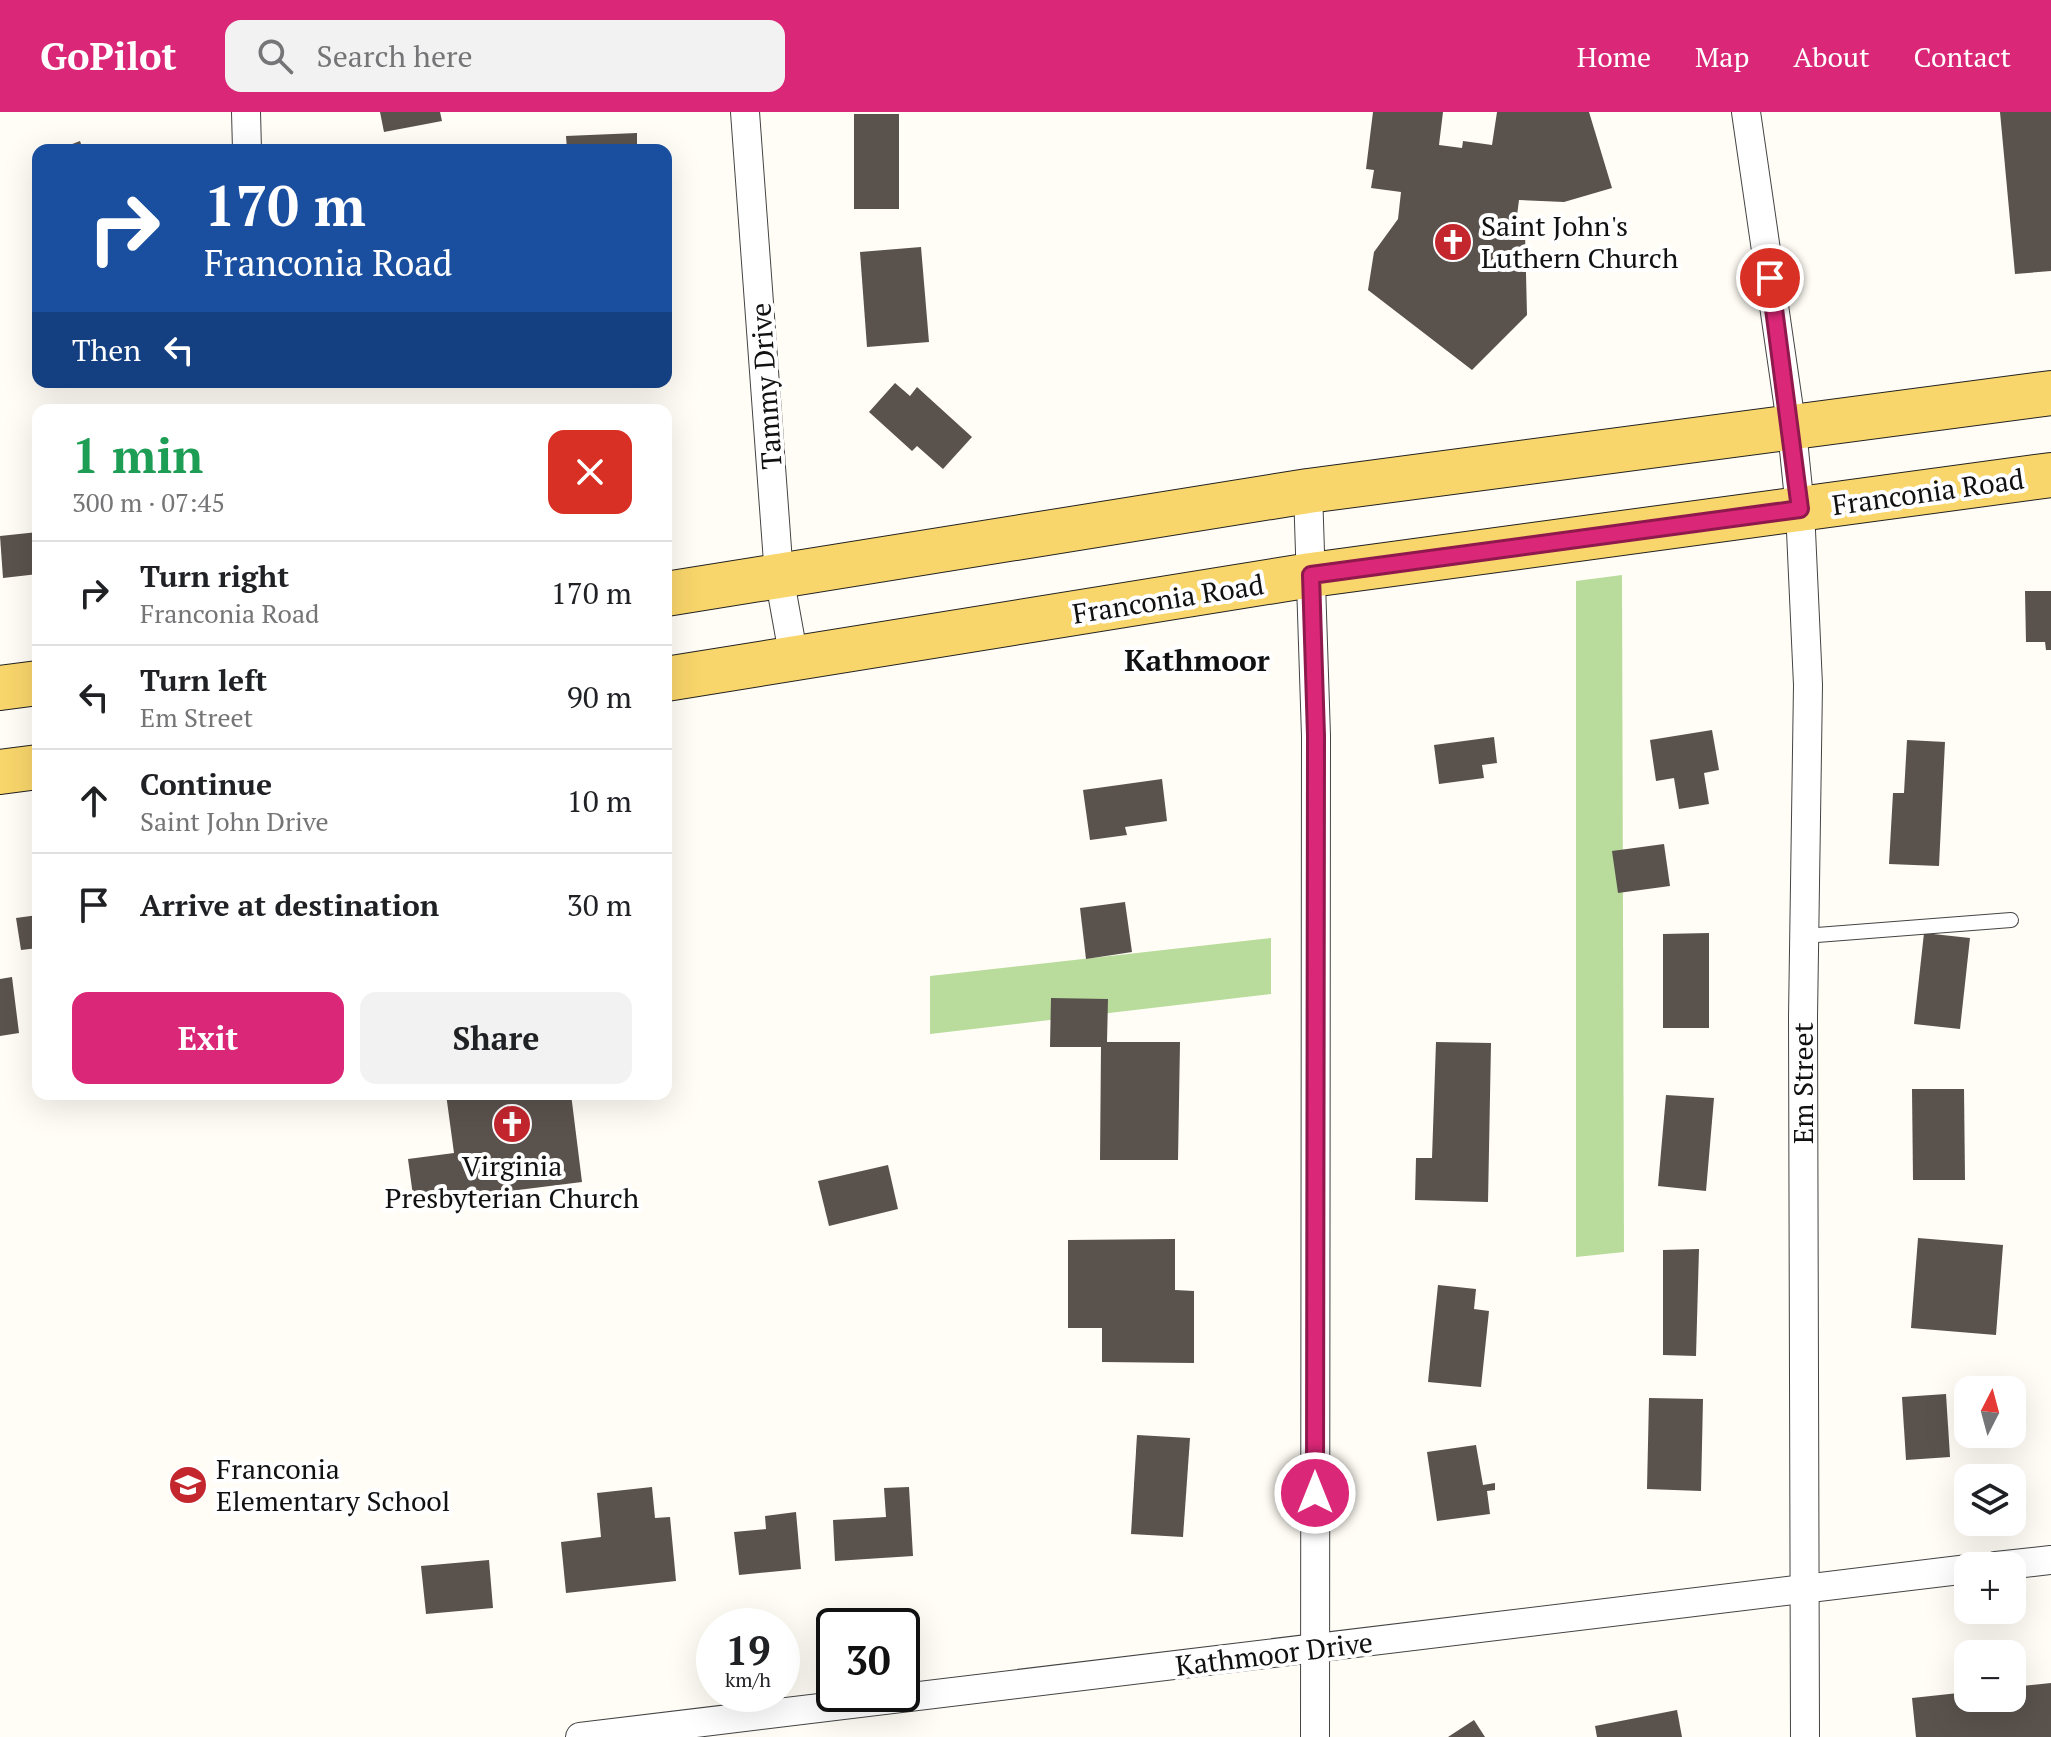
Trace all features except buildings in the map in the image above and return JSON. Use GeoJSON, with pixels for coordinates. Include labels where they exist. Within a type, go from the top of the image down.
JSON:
{"type":"FeatureCollection","features":[{"type":"Feature","properties":{"kind":"main road"},"geometry":{"type":"LineString","coordinates":[[672,593],[1308,491],[1792,430],[2051,393]]}},
{"type":"Feature","properties":{"kind":"main road","name":"Franconia Road"},"geometry":{"type":"LineString","coordinates":[[672,678],[1311,575],[2051,475]]}},
{"type":"Feature","properties":{"kind":"main road"},"geometry":{"type":"LineString","coordinates":[[0,688],[32,684]]}},
{"type":"Feature","properties":{"kind":"main road"},"geometry":{"type":"LineString","coordinates":[[0,772],[32,768]]}},
{"type":"Feature","properties":{"kind":"street"},"geometry":{"type":"LineString","coordinates":[[246,112],[247,144]]}},
{"type":"Feature","properties":{"kind":"street","name":"Tammy Drive"},"geometry":{"type":"LineString","coordinates":[[745,112],[779,576],[794,659]]}},
{"type":"Feature","properties":{"kind":"street","name":"Em Street"},"geometry":{"type":"LineString","coordinates":[[1746,112],[1792,430],[1800,509],[1808,685],[1802,1588],[1805,1737]]}},
{"type":"Feature","properties":{"kind":"street"},"geometry":{"type":"LineString","coordinates":[[1308,491],[1316,736],[1315,1737]]}},
{"type":"Feature","properties":{"kind":"street"},"geometry":{"type":"LineString","coordinates":[[2026,1563],[2051,1560]]}},
{"type":"Feature","properties":{"kind":"street","name":"Kathmoor Drive"},"geometry":{"type":"LineString","coordinates":[[580,1737],[1954,1571]]}},
{"type":"Feature","properties":{"kind":"lane"},"geometry":{"type":"LineString","coordinates":[[1804,936],[2011,920]]}},
{"type":"Feature","properties":{"kind":"green space"},"geometry":{"type":"Polygon","coordinates":[[[1622,575],[1624,1252],[1576,1257],[1576,581],[1622,575]]]}},
{"type":"Feature","properties":{"kind":"green space"},"geometry":{"type":"Polygon","coordinates":[[[1271,938],[1271,994],[930,1034],[930,976],[1271,938]]]}},
{"type":"Feature","properties":{"kind":"place","name":"Saint John's Luthern Church"},"geometry":{"type":"Point","coordinates":[1453,242]}},
{"type":"Feature","properties":{"kind":"place","name":"Virginia Presbyterian Church"},"geometry":{"type":"Point","coordinates":[512,1124]}},
{"type":"Feature","properties":{"kind":"place","name":"Franconia Elementary School"},"geometry":{"type":"Point","coordinates":[188,1485]}},
{"type":"Feature","properties":{"kind":"district","name":"Kathmoor"},"geometry":{"type":"Point","coordinates":[1197,661]}},
{"type":"Feature","properties":{"kind":"route"},"geometry":{"type":"LineString","coordinates":[[1315,1493],[1316,736],[1311,575],[1800,509],[1770,278]]}}]}
